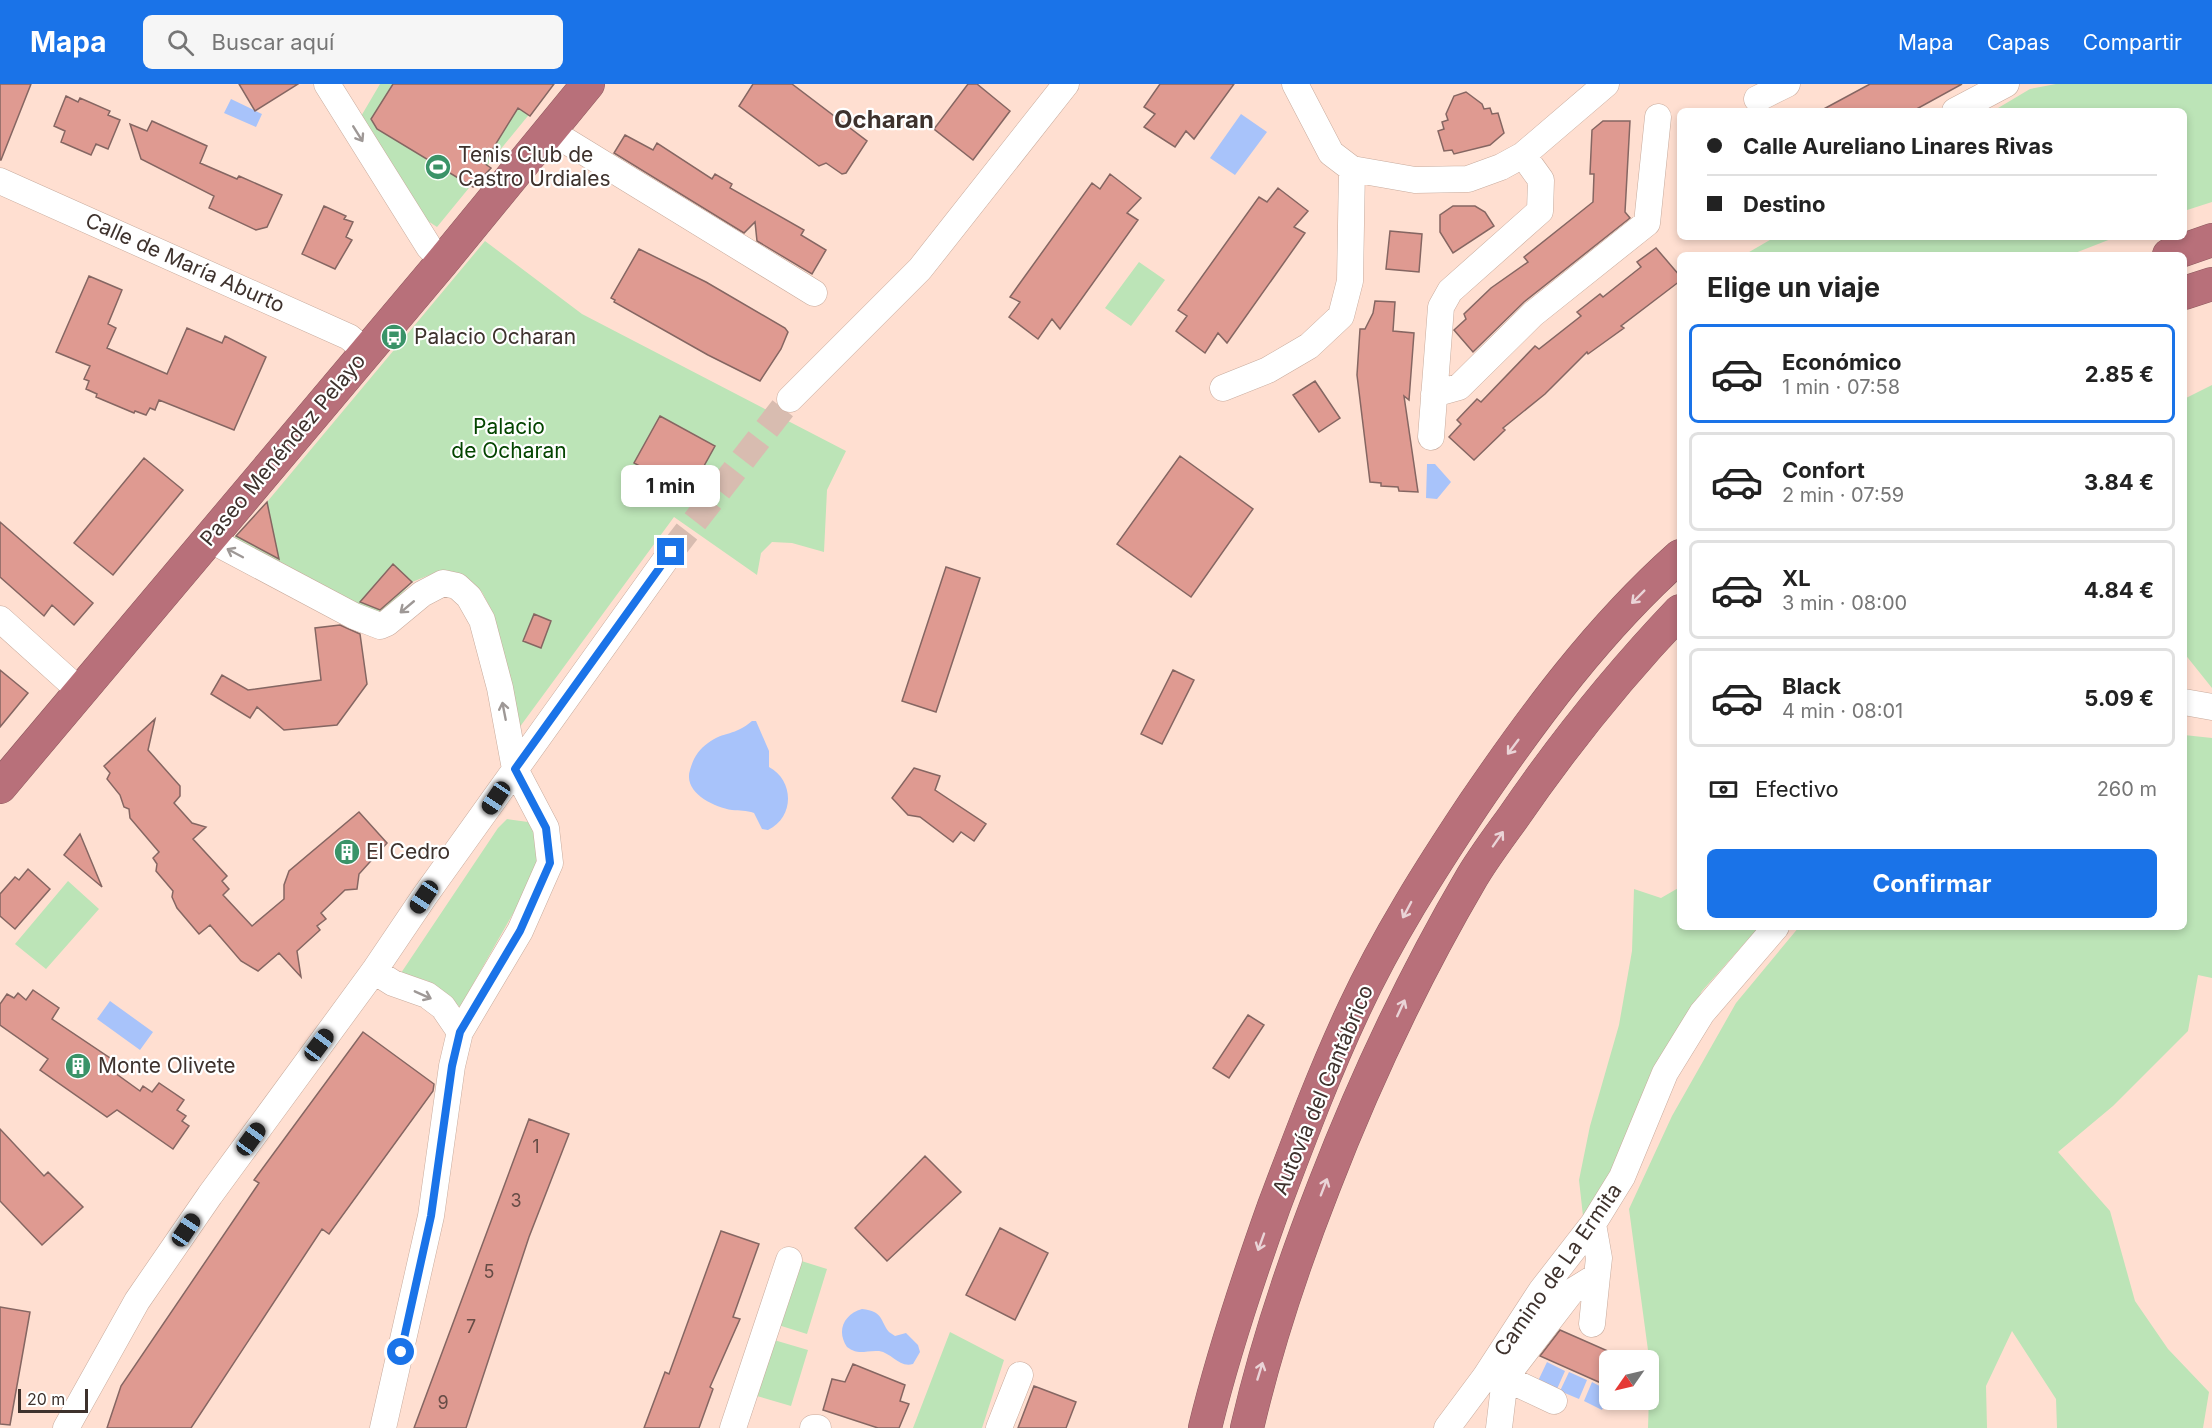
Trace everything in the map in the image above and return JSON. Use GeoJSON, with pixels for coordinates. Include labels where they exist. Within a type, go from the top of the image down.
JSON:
{"type":"FeatureCollection","features":[{"type":"Feature","properties":{"kind":"highway","name":"Paseo Menéndez Pelayo"},"geometry":{"type":"LineString","coordinates":[[0,787],[443,261],[588,84]]}},
{"type":"Feature","properties":{"kind":"highway"},"geometry":{"type":"LineString","coordinates":[[2178,252],[2212,240]]}},
{"type":"Feature","properties":{"kind":"highway"},"geometry":{"type":"LineString","coordinates":[[2187,292],[2212,284]]}},
{"type":"Feature","properties":{"kind":"highway","name":"Autovía del Cantábrico"},"geometry":{"type":"LineString","coordinates":[[1205,1428],[1249,1277],[1295,1150],[1354,1008],[1416,895],[1510,750],[1613,623],[1677,559]]}},
{"type":"Feature","properties":{"kind":"highway","name":"Autovía del Cantábrico"},"geometry":{"type":"LineString","coordinates":[[1247,1428],[1258,1378],[1299,1251],[1347,1126],[1405,1000],[1473,876],[1552,761],[1648,645],[1677,614]]}},
{"type":"Feature","properties":{"kind":"street"},"geometry":{"type":"LineString","coordinates":[[327,84],[429,247],[443,261]]}},
{"type":"Feature","properties":{"kind":"street"},"geometry":{"type":"LineString","coordinates":[[1295,84],[1331,153],[1352,169],[1415,180],[1468,179],[1501,167],[1523,155],[1606,84]]}},
{"type":"Feature","properties":{"kind":"street"},"geometry":{"type":"LineString","coordinates":[[1757,99],[1787,84]]}},
{"type":"Feature","properties":{"kind":"street"},"geometry":{"type":"LineString","coordinates":[[1961,108],[2006,84]]}},
{"type":"Feature","properties":{"kind":"street"},"geometry":{"type":"LineString","coordinates":[[790,399],[920,269],[1062,86]]}},
{"type":"Feature","properties":{"kind":"street"},"geometry":{"type":"LineString","coordinates":[[1434,394],[1459,387],[1533,314],[1647,223],[1658,117]]}},
{"type":"Feature","properties":{"kind":"street"},"geometry":{"type":"LineString","coordinates":[[551,129],[563,140],[814,293]]}},
{"type":"Feature","properties":{"kind":"street"},"geometry":{"type":"LineString","coordinates":[[1431,437],[1441,307],[1450,291],[1540,211],[1541,180],[1523,155]]}},
{"type":"Feature","properties":{"kind":"street"},"geometry":{"type":"LineString","coordinates":[[1223,388],[1268,370],[1309,346],[1341,316],[1350,281],[1352,169]]}},
{"type":"Feature","properties":{"kind":"street","name":"Calle de María Aburto"},"geometry":{"type":"LineString","coordinates":[[0,181],[349,337],[366,351]]}},
{"type":"Feature","properties":{"kind":"street"},"geometry":{"type":"LineString","coordinates":[[208,539],[354,616],[380,626],[387,623],[422,594],[443,583],[457,586],[469,597],[482,620],[500,688],[515,769],[546,828],[550,863],[520,931],[460,1032],[452,1066],[431,1216],[383,1428]]}},
{"type":"Feature","properties":{"kind":"street"},"geometry":{"type":"LineString","coordinates":[[66,1428],[137,1301],[210,1194],[374,971],[671,552]]}},
{"type":"Feature","properties":{"kind":"street"},"geometry":{"type":"LineString","coordinates":[[0,619],[81,692]]}},
{"type":"Feature","properties":{"kind":"street"},"geometry":{"type":"LineString","coordinates":[[2187,703],[2212,708]]}},
{"type":"Feature","properties":{"kind":"street","name":"Camino de La Ermita"},"geometry":{"type":"LineString","coordinates":[[1447,1428],[1485,1377],[1541,1291],[1593,1224],[1622,1177],[1671,1063],[1702,1013],[1773,930]]}},
{"type":"Feature","properties":{"kind":"street"},"geometry":{"type":"LineString","coordinates":[[374,971],[393,983],[427,995],[443,1007],[460,1032]]}},
{"type":"Feature","properties":{"kind":"street"},"geometry":{"type":"LineString","coordinates":[[1592,1324],[1599,1258],[1593,1224]]}},
{"type":"Feature","properties":{"kind":"street"},"geometry":{"type":"LineString","coordinates":[[733,1428],[789,1260]]}},
{"type":"Feature","properties":{"kind":"street"},"geometry":{"type":"LineString","coordinates":[[1499,1428],[1505,1378],[1571,1292],[1597,1276]]}},
{"type":"Feature","properties":{"kind":"street"},"geometry":{"type":"LineString","coordinates":[[999,1428],[1020,1375]]}},
{"type":"Feature","properties":{"kind":"street"},"geometry":{"type":"LineString","coordinates":[[1505,1378],[1554,1401]]}},
{"type":"Feature","properties":{"kind":"street"},"geometry":{"type":"LineString","coordinates":[[813,1428],[818,1428]]}},
{"type":"Feature","properties":{"kind":"green space","name":"Tenis Club de Castro Urdiales"},"geometry":{"type":"Polygon","coordinates":[[[380,84],[554,84],[437,227],[419,215],[360,118],[380,84]]]}},
{"type":"Feature","properties":{"kind":"green space"},"geometry":{"type":"Polygon","coordinates":[[[2056,84],[2212,84],[2212,202],[2187,210],[2187,108],[1998,108],[2030,89],[2056,84]]]}},
{"type":"Feature","properties":{"kind":"green space"},"geometry":{"type":"Polygon","coordinates":[[[1770,240],[2108,240],[2078,252],[1749,252],[1770,240]]]}},
{"type":"Feature","properties":{"kind":"green space","name":"Palacio de Ocharan"},"geometry":{"type":"Polygon","coordinates":[[[485,241],[582,314],[846,451],[827,490],[824,552],[792,543],[772,542],[761,553],[757,575],[674,517],[519,728],[494,615],[482,592],[457,575],[437,572],[412,582],[381,617],[234,541],[235,536],[267,502],[485,241]]]}},
{"type":"Feature","properties":{"kind":"green space"},"geometry":{"type":"Polygon","coordinates":[[[1139,262],[1165,280],[1131,326],[1105,308],[1139,262]]]}},
{"type":"Feature","properties":{"kind":"green space"},"geometry":{"type":"Polygon","coordinates":[[[2212,385],[2212,688],[2187,657],[2187,398],[2212,385]]]}},
{"type":"Feature","properties":{"kind":"green space"},"geometry":{"type":"Polygon","coordinates":[[[2187,735],[2212,738],[2212,978],[2198,975],[2188,1031],[2113,1106],[2058,1152],[2110,1211],[2135,1301],[2168,1349],[2209,1392],[2203,1428],[2057,1428],[2056,1399],[2012,1331],[1986,1386],[1987,1428],[1648,1428],[1649,1410],[1659,1410],[1659,1350],[1648,1350],[1629,1209],[1672,1116],[1736,1003],[1797,930],[2187,930],[2187,735]]]}},
{"type":"Feature","properties":{"kind":"green space"},"geometry":{"type":"Polygon","coordinates":[[[507,819],[528,822],[539,843],[536,873],[460,1007],[428,981],[401,973],[498,828],[507,819]]]}},
{"type":"Feature","properties":{"kind":"green space"},"geometry":{"type":"Polygon","coordinates":[[[68,881],[99,909],[46,969],[15,944],[68,881]]]}},
{"type":"Feature","properties":{"kind":"green space"},"geometry":{"type":"Polygon","coordinates":[[[1634,889],[1661,898],[1677,889],[1677,930],[1756,930],[1702,991],[1667,1053],[1624,1153],[1583,1216],[1579,1180],[1590,1126],[1619,1025],[1632,951],[1634,889]]]}},
{"type":"Feature","properties":{"kind":"green space"},"geometry":{"type":"Polygon","coordinates":[[[795,1259],[827,1269],[807,1334],[775,1324],[795,1259]]]}},
{"type":"Feature","properties":{"kind":"green space"},"geometry":{"type":"Polygon","coordinates":[[[950,1332],[1004,1360],[982,1428],[913,1428],[950,1332]]]}},
{"type":"Feature","properties":{"kind":"green space"},"geometry":{"type":"Polygon","coordinates":[[[774,1340],[808,1350],[791,1406],[757,1396],[774,1340]]]}},
{"type":"Feature","properties":{"kind":"water"},"geometry":{"type":"Polygon","coordinates":[[[231,99],[262,114],[256,127],[224,113],[231,99]]]}},
{"type":"Feature","properties":{"kind":"water"},"geometry":{"type":"Polygon","coordinates":[[[1241,114],[1267,132],[1235,175],[1210,158],[1241,114]]]}},
{"type":"Feature","properties":{"kind":"water"},"geometry":{"type":"Polygon","coordinates":[[[1427,464],[1435,464],[1451,482],[1437,499],[1426,498],[1427,464]]]}},
{"type":"Feature","properties":{"kind":"water"},"geometry":{"type":"Polygon","coordinates":[[[756,721],[769,751],[769,767],[783,780],[787,789],[787,808],[777,824],[768,830],[762,829],[754,813],[716,806],[701,797],[695,792],[689,778],[694,758],[704,746],[756,721]]]}},
{"type":"Feature","properties":{"kind":"water"},"geometry":{"type":"Polygon","coordinates":[[[110,1001],[153,1032],[140,1050],[97,1019],[110,1001]]]}},
{"type":"Feature","properties":{"kind":"water"},"geometry":{"type":"Polygon","coordinates":[[[862,1309],[878,1314],[889,1332],[895,1336],[906,1333],[918,1345],[920,1352],[913,1364],[904,1364],[884,1352],[859,1352],[847,1347],[842,1329],[846,1319],[862,1309]]]}},
{"type":"Feature","properties":{"kind":"water"},"geometry":{"type":"Polygon","coordinates":[[[1547,1362],[1565,1371],[1557,1389],[1538,1381],[1547,1362]]]}},
{"type":"Feature","properties":{"kind":"water"},"geometry":{"type":"Polygon","coordinates":[[[1569,1372],[1587,1380],[1579,1399],[1560,1391],[1569,1372]]]}},
{"type":"Feature","properties":{"kind":"water"},"geometry":{"type":"Polygon","coordinates":[[[1592,1382],[1599,1386],[1599,1408],[1584,1401],[1592,1382]]]}},
{"type":"Feature","properties":{"kind":"building"},"geometry":{"type":"Polygon","coordinates":[[[0,84],[31,84],[1,160],[0,160],[0,84]]]}},
{"type":"Feature","properties":{"kind":"building"},"geometry":{"type":"Polygon","coordinates":[[[239,84],[298,84],[255,111],[239,84]]]}},
{"type":"Feature","properties":{"kind":"building","name":"Tenis Club de Castro Urdiales"},"geometry":{"type":"Polygon","coordinates":[[[393,84],[554,84],[530,116],[518,108],[484,163],[491,168],[473,187],[377,129],[371,119],[393,84]]]}},
{"type":"Feature","properties":{"kind":"building"},"geometry":{"type":"Polygon","coordinates":[[[753,84],[792,84],[867,141],[846,173],[842,174],[826,163],[819,166],[739,106],[753,84]]]}},
{"type":"Feature","properties":{"kind":"building"},"geometry":{"type":"Polygon","coordinates":[[[968,84],[977,84],[1010,111],[973,160],[934,129],[968,84]]]}},
{"type":"Feature","properties":{"kind":"building"},"geometry":{"type":"Polygon","coordinates":[[[1160,84],[1234,84],[1194,139],[1186,131],[1175,147],[1144,127],[1155,114],[1144,107],[1160,84]]]}},
{"type":"Feature","properties":{"kind":"building"},"geometry":{"type":"Polygon","coordinates":[[[1870,84],[1962,84],[1918,108],[1826,108],[1870,84]]]}},
{"type":"Feature","properties":{"kind":"building"},"geometry":{"type":"Polygon","coordinates":[[[1466,92],[1482,104],[1484,109],[1490,108],[1492,114],[1498,113],[1504,133],[1490,145],[1454,154],[1452,150],[1444,151],[1438,131],[1444,129],[1442,122],[1448,120],[1446,114],[1454,96],[1466,92]]]}},
{"type":"Feature","properties":{"kind":"building"},"geometry":{"type":"Polygon","coordinates":[[[66,96],[78,102],[80,98],[110,111],[108,115],[120,120],[108,149],[96,144],[91,155],[61,142],[65,131],[54,126],[66,96]]]}},
{"type":"Feature","properties":{"kind":"building"},"geometry":{"type":"Polygon","coordinates":[[[152,121],[207,146],[200,163],[237,179],[239,176],[282,195],[267,227],[256,230],[209,208],[214,196],[141,159],[130,124],[147,131],[152,121]]]}},
{"type":"Feature","properties":{"kind":"building"},"geometry":{"type":"Polygon","coordinates":[[[1603,121],[1630,121],[1625,212],[1630,218],[1524,302],[1473,352],[1454,330],[1466,319],[1464,314],[1491,288],[1528,262],[1524,257],[1593,202],[1594,174],[1590,174],[1592,130],[1603,121]]]}},
{"type":"Feature","properties":{"kind":"building"},"geometry":{"type":"Polygon","coordinates":[[[625,135],[653,150],[657,143],[712,179],[715,174],[732,184],[730,188],[804,230],[801,235],[826,250],[812,274],[757,241],[755,222],[744,233],[614,153],[625,135]]]}},
{"type":"Feature","properties":{"kind":"building"},"geometry":{"type":"Polygon","coordinates":[[[1110,174],[1141,198],[1127,213],[1138,220],[1060,329],[1052,319],[1038,339],[1009,317],[1020,302],[1010,297],[1092,183],[1100,189],[1110,174]]]}},
{"type":"Feature","properties":{"kind":"building"},"geometry":{"type":"Polygon","coordinates":[[[1278,188],[1308,211],[1294,227],[1305,233],[1227,343],[1218,333],[1205,353],[1176,331],[1187,316],[1178,310],[1259,197],[1267,202],[1278,188]]]}},
{"type":"Feature","properties":{"kind":"building"},"geometry":{"type":"Polygon","coordinates":[[[324,206],[346,216],[344,219],[353,222],[346,237],[352,240],[335,269],[302,254],[324,206]]]}},
{"type":"Feature","properties":{"kind":"building"},"geometry":{"type":"Polygon","coordinates":[[[1453,206],[1475,206],[1485,212],[1494,226],[1453,253],[1440,232],[1440,215],[1453,206]]]}},
{"type":"Feature","properties":{"kind":"building"},"geometry":{"type":"Polygon","coordinates":[[[1390,231],[1422,234],[1419,272],[1386,269],[1390,231]]]}},
{"type":"Feature","properties":{"kind":"building"},"geometry":{"type":"Polygon","coordinates":[[[1656,248],[1677,272],[1677,283],[1621,326],[1624,328],[1588,354],[1587,352],[1545,394],[1503,428],[1505,430],[1474,460],[1449,437],[1461,424],[1457,420],[1477,399],[1481,402],[1535,346],[1539,349],[1581,316],[1577,312],[1600,294],[1603,297],[1641,267],[1637,262],[1656,248]]]}},
{"type":"Feature","properties":{"kind":"building"},"geometry":{"type":"Polygon","coordinates":[[[639,249],[706,282],[785,328],[788,332],[781,349],[760,381],[708,355],[614,302],[615,300],[611,298],[639,249]]]}},
{"type":"Feature","properties":{"kind":"building"},"geometry":{"type":"Polygon","coordinates":[[[89,276],[122,290],[108,324],[116,328],[107,348],[167,374],[187,328],[222,343],[225,336],[266,357],[234,430],[159,400],[155,410],[150,408],[146,415],[135,411],[134,413],[96,397],[97,394],[86,389],[89,381],[84,379],[90,366],[56,352],[89,276]]]}},
{"type":"Feature","properties":{"kind":"building"},"geometry":{"type":"Polygon","coordinates":[[[1375,301],[1395,302],[1393,331],[1414,333],[1409,400],[1404,396],[1418,492],[1399,491],[1398,487],[1381,486],[1381,483],[1370,482],[1357,375],[1360,329],[1365,329],[1373,313],[1375,301]]]}},
{"type":"Feature","properties":{"kind":"building"},"geometry":{"type":"Polygon","coordinates":[[[1315,381],[1340,418],[1319,432],[1293,395],[1315,381]]]}},
{"type":"Feature","properties":{"kind":"building"},"geometry":{"type":"Polygon","coordinates":[[[660,416],[715,446],[689,493],[634,463],[660,416]]]}},
{"type":"Feature","properties":{"kind":"building"},"geometry":{"type":"Polygon","coordinates":[[[1180,456],[1253,509],[1191,597],[1117,544],[1180,456]]]}},
{"type":"Feature","properties":{"kind":"building"},"geometry":{"type":"Polygon","coordinates":[[[144,458],[183,490],[113,575],[74,543],[144,458]]]}},
{"type":"Feature","properties":{"kind":"building"},"geometry":{"type":"Polygon","coordinates":[[[267,502],[279,559],[236,536],[267,502]]]}},
{"type":"Feature","properties":{"kind":"building"},"geometry":{"type":"Polygon","coordinates":[[[0,522],[93,603],[74,625],[52,605],[44,616],[0,577],[0,522]]]}},
{"type":"Feature","properties":{"kind":"building"},"geometry":{"type":"Polygon","coordinates":[[[393,564],[412,582],[380,610],[360,602],[393,564]]]}},
{"type":"Feature","properties":{"kind":"building"},"geometry":{"type":"Polygon","coordinates":[[[946,567],[980,578],[936,712],[902,701],[946,567]]]}},
{"type":"Feature","properties":{"kind":"building"},"geometry":{"type":"Polygon","coordinates":[[[534,614],[551,621],[541,648],[523,641],[534,614]]]}},
{"type":"Feature","properties":{"kind":"building"},"geometry":{"type":"Polygon","coordinates":[[[340,625],[360,634],[367,684],[337,725],[284,730],[257,707],[250,718],[211,694],[222,675],[248,690],[321,680],[315,628],[340,625]]]}},
{"type":"Feature","properties":{"kind":"building"},"geometry":{"type":"Polygon","coordinates":[[[0,670],[28,693],[0,727],[0,670]]]}},
{"type":"Feature","properties":{"kind":"building"},"geometry":{"type":"Polygon","coordinates":[[[1173,670],[1194,680],[1162,744],[1141,734],[1173,670]]]}},
{"type":"Feature","properties":{"kind":"building","name":"El Cedro"},"geometry":{"type":"Polygon","coordinates":[[[155,719],[148,750],[180,786],[180,796],[174,803],[192,823],[206,827],[193,839],[227,876],[222,881],[229,889],[223,895],[252,926],[284,899],[284,885],[289,871],[359,812],[387,843],[359,874],[357,889],[345,890],[321,913],[326,919],[317,926],[320,930],[297,951],[301,977],[279,953],[258,971],[241,961],[210,925],[199,934],[177,908],[172,897],[173,891],[156,871],[157,864],[153,858],[159,852],[130,818],[129,809],[124,807],[120,795],[107,779],[110,773],[104,766],[155,719]]]}},
{"type":"Feature","properties":{"kind":"building"},"geometry":{"type":"Polygon","coordinates":[[[914,768],[940,776],[935,790],[986,824],[974,841],[961,832],[953,842],[920,817],[908,815],[892,798],[914,768]]]}},
{"type":"Feature","properties":{"kind":"building"},"geometry":{"type":"Polygon","coordinates":[[[80,834],[102,887],[64,855],[80,834]]]}},
{"type":"Feature","properties":{"kind":"building"},"geometry":{"type":"Polygon","coordinates":[[[28,869],[50,889],[15,929],[0,916],[0,894],[15,877],[19,880],[28,869]]]}},
{"type":"Feature","properties":{"kind":"building","name":"Monte Olivete"},"geometry":{"type":"Polygon","coordinates":[[[33,990],[59,1008],[52,1019],[116,1062],[111,1070],[140,1091],[143,1086],[152,1092],[159,1083],[184,1100],[177,1110],[186,1116],[182,1121],[189,1126],[173,1149],[117,1110],[107,1117],[40,1070],[48,1059],[0,1025],[0,1004],[7,994],[14,998],[18,993],[26,1000],[33,990]]]}},
{"type":"Feature","properties":{"kind":"building"},"geometry":{"type":"Polygon","coordinates":[[[1248,1015],[1264,1025],[1229,1078],[1213,1068],[1248,1015]]]}},
{"type":"Feature","properties":{"kind":"building"},"geometry":{"type":"Polygon","coordinates":[[[363,1032],[434,1084],[433,1091],[329,1234],[322,1229],[191,1428],[107,1428],[121,1386],[259,1183],[254,1180],[363,1032]]]}},
{"type":"Feature","properties":{"kind":"building"},"geometry":{"type":"Polygon","coordinates":[[[529,1119],[569,1134],[529,1237],[466,1428],[414,1428],[529,1119]]]}},
{"type":"Feature","properties":{"kind":"building"},"geometry":{"type":"Polygon","coordinates":[[[0,1129],[44,1176],[48,1172],[83,1207],[42,1245],[0,1201],[0,1129]]]}},
{"type":"Feature","properties":{"kind":"building"},"geometry":{"type":"Polygon","coordinates":[[[925,1156],[961,1192],[887,1261],[855,1228],[925,1156]]]}},
{"type":"Feature","properties":{"kind":"building"},"geometry":{"type":"Polygon","coordinates":[[[1000,1228],[1048,1253],[1015,1320],[966,1295],[1000,1228]]]}},
{"type":"Feature","properties":{"kind":"building"},"geometry":{"type":"Polygon","coordinates":[[[721,1231],[759,1244],[733,1317],[740,1319],[710,1387],[713,1389],[699,1428],[644,1428],[665,1372],[669,1374],[721,1231]]]}},
{"type":"Feature","properties":{"kind":"building"},"geometry":{"type":"Polygon","coordinates":[[[0,1307],[30,1312],[10,1425],[0,1424],[0,1307]]]}},
{"type":"Feature","properties":{"kind":"building"},"geometry":{"type":"Polygon","coordinates":[[[1560,1330],[1605,1350],[1599,1350],[1599,1382],[1540,1356],[1560,1330]]]}},
{"type":"Feature","properties":{"kind":"building"},"geometry":{"type":"Polygon","coordinates":[[[853,1364],[905,1385],[900,1401],[909,1404],[899,1428],[878,1428],[823,1410],[832,1379],[845,1382],[853,1364]]]}},
{"type":"Feature","properties":{"kind":"building"},"geometry":{"type":"Polygon","coordinates":[[[1034,1386],[1076,1402],[1066,1428],[1018,1428],[1034,1386]]]}},
{"type":"Feature","properties":{"kind":"tunnel"},"geometry":{"type":"LineString","coordinates":[[671,552],[790,399]]}},
{"type":"Feature","properties":{"kind":"place","name":"Tenis Club de Castro Urdiales"},"geometry":{"type":"Point","coordinates":[438,167]}},
{"type":"Feature","properties":{"kind":"place","name":"Palacio Ocharan"},"geometry":{"type":"Point","coordinates":[394,337]}},
{"type":"Feature","properties":{"kind":"place","name":"El Cedro"},"geometry":{"type":"Point","coordinates":[347,852]}},
{"type":"Feature","properties":{"kind":"place","name":"Monte Olivete"},"geometry":{"type":"Point","coordinates":[78,1066]}},
{"type":"Feature","properties":{"kind":"district","name":"Ocharan"},"geometry":{"type":"Point","coordinates":[884,120]}},
{"type":"Feature","properties":{"kind":"route"},"geometry":{"type":"LineString","coordinates":[[401,1352],[431,1216],[452,1066],[460,1032],[520,931],[550,863],[546,828],[515,769],[671,552]]}}]}
